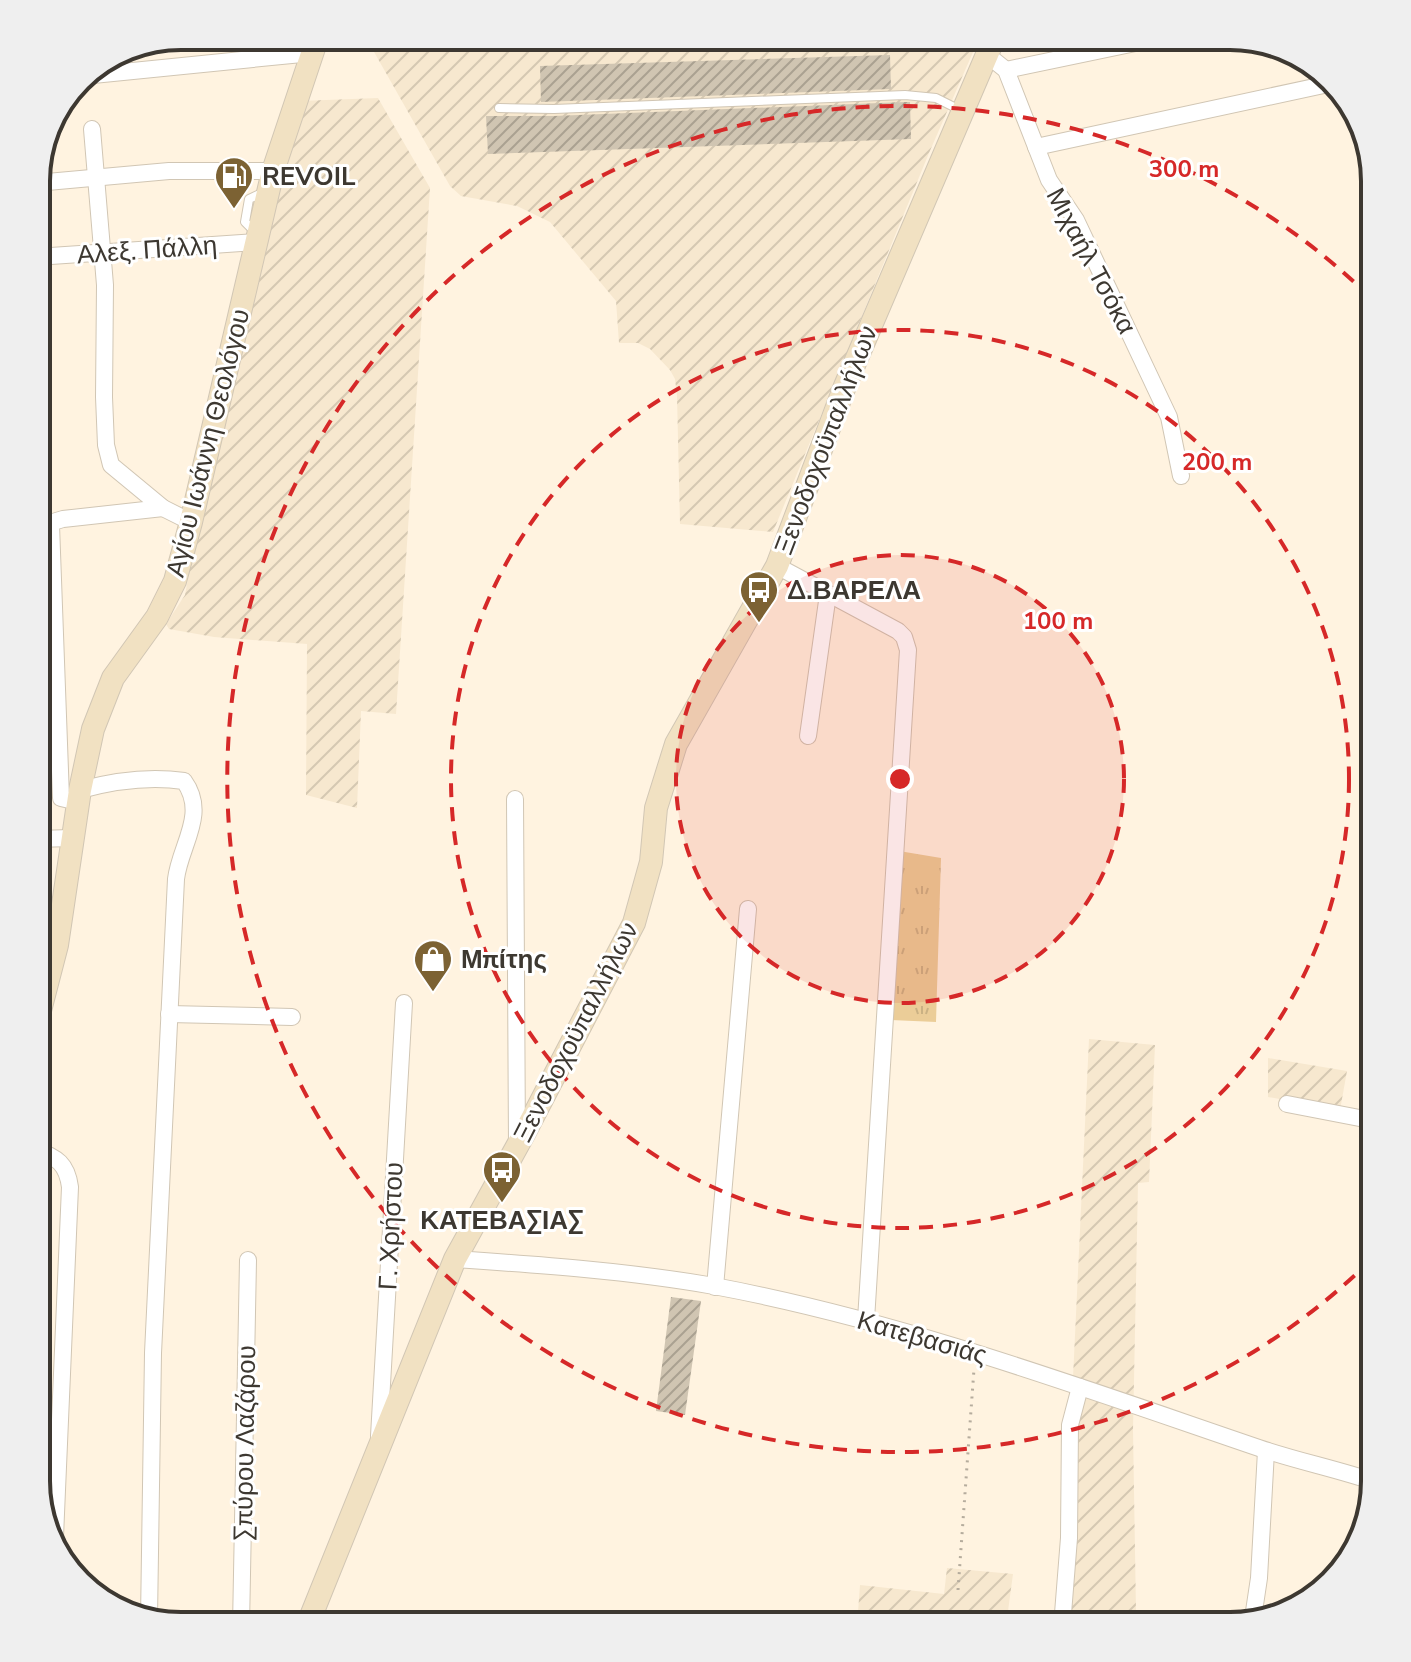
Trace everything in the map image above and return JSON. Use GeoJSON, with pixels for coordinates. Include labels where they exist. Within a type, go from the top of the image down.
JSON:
{"type":"FeatureCollection","features":[{"type":"Feature","properties":{"kind":"street"},"geometry":{"type":"LineString","coordinates":[[110,72],[278,50]]}},
{"type":"Feature","properties":{"kind":"street","name":"Αγίου Ιωάννη Θεολόγου"},"geometry":{"type":"LineString","coordinates":[[50,972],[93,729],[104,695],[167,599],[175,581],[271,180],[313,50]]}},
{"type":"Feature","properties":{"kind":"street","name":"Ξενοδοχοϋπαλλήλων"},"geometry":{"type":"LineString","coordinates":[[313,1612],[455,1259],[634,923],[651,862],[656,808],[676,744],[777,566],[845,386],[988,50]]}},
{"type":"Feature","properties":{"kind":"street"},"geometry":{"type":"LineString","coordinates":[[993,50],[1006,70],[1102,50]]}},
{"type":"Feature","properties":{"kind":"street","name":"Μιχαήλ Τσόκα"},"geometry":{"type":"LineString","coordinates":[[1006,70],[1049,180],[1076,220],[1169,417],[1181,476]]}},
{"type":"Feature","properties":{"kind":"street"},"geometry":{"type":"LineString","coordinates":[[1036,147],[1319,86]]}},
{"type":"Feature","properties":{"kind":"street"},"geometry":{"type":"LineString","coordinates":[[92,129],[103,253],[104,397],[106,445],[111,465],[163,508],[191,522]]}},
{"type":"Feature","properties":{"kind":"street"},"geometry":{"type":"LineString","coordinates":[[50,182],[180,171],[271,180]]}},
{"type":"Feature","properties":{"kind":"street","name":"Αλεξ. Πάλλη"},"geometry":{"type":"LineString","coordinates":[[50,256],[258,239]]}},
{"type":"Feature","properties":{"kind":"street"},"geometry":{"type":"LineString","coordinates":[[149,1608],[153,1353],[169,1014],[178,862],[194,820],[191,790],[184,781],[126,781],[79,796],[61,798],[51,525],[63,519],[163,508]]}},
{"type":"Feature","properties":{"kind":"street"},"geometry":{"type":"LineString","coordinates":[[777,566],[898,631],[904,637],[908,650],[866,1320]]}},
{"type":"Feature","properties":{"kind":"street"},"geometry":{"type":"LineString","coordinates":[[808,736],[828,594]]}},
{"type":"Feature","properties":{"kind":"street"},"geometry":{"type":"LineString","coordinates":[[515,799],[517,1147]]}},
{"type":"Feature","properties":{"kind":"street"},"geometry":{"type":"LineString","coordinates":[[50,839],[72,838]]}},
{"type":"Feature","properties":{"kind":"street"},"geometry":{"type":"LineString","coordinates":[[715,1287],[748,909]]}},
{"type":"Feature","properties":{"kind":"street","name":"Γ. Χρήστου"},"geometry":{"type":"LineString","coordinates":[[378,1449],[404,1003]]}},
{"type":"Feature","properties":{"kind":"street"},"geometry":{"type":"LineString","coordinates":[[169,1014],[292,1017]]}},
{"type":"Feature","properties":{"kind":"street"},"geometry":{"type":"LineString","coordinates":[[1287,1104],[1361,1118]]}},
{"type":"Feature","properties":{"kind":"street"},"geometry":{"type":"LineString","coordinates":[[50,1157],[63,1163],[70,1187],[56,1518]]}},
{"type":"Feature","properties":{"kind":"street","name":"Κατεβασιάς"},"geometry":{"type":"LineString","coordinates":[[455,1259],[652,1276],[866,1320],[1080,1387],[1266,1451],[1361,1478]]}},
{"type":"Feature","properties":{"kind":"street","name":"Σπύρου Λαζάρου"},"geometry":{"type":"LineString","coordinates":[[241,1612],[248,1260]]}},
{"type":"Feature","properties":{"kind":"street"},"geometry":{"type":"LineString","coordinates":[[1063,1612],[1069,1538],[1070,1425],[1080,1387]]}},
{"type":"Feature","properties":{"kind":"street"},"geometry":{"type":"LineString","coordinates":[[1254,1609],[1266,1451]]}},
{"type":"Feature","properties":{"kind":"lane"},"geometry":{"type":"LineString","coordinates":[[499,108],[905,95],[936,98],[962,111]]}},
{"type":"Feature","properties":{"kind":"path"},"geometry":{"type":"LineString","coordinates":[[958,1590],[975,1353]]}},
{"type":"Feature","properties":{"kind":"shaded area"},"geometry":{"type":"Polygon","coordinates":[[[373,50],[974,50],[773,532],[680,524],[677,396],[675,379],[670,370],[650,349],[638,343],[619,343],[616,301],[550,222],[517,206],[461,196],[450,186],[373,50]]]}},
{"type":"Feature","properties":{"kind":"shaded area"},"geometry":{"type":"Polygon","coordinates":[[[378,98],[430,188],[396,714],[361,711],[357,808],[306,795],[307,644],[214,637],[169,629],[166,624],[185,595],[206,481],[300,101],[378,98]]]}},
{"type":"Feature","properties":{"kind":"shaded area"},"geometry":{"type":"Polygon","coordinates":[[[1089,1039],[1155,1045],[1149,1182],[1138,1183],[1133,1430],[1136,1611],[1062,1611],[1089,1039]]]}},
{"type":"Feature","properties":{"kind":"shaded area"},"geometry":{"type":"Polygon","coordinates":[[[1268,1058],[1347,1071],[1340,1110],[1268,1097],[1268,1058]]]}},
{"type":"Feature","properties":{"kind":"shaded area"},"geometry":{"type":"Polygon","coordinates":[[[947,1568],[1013,1574],[1008,1612],[858,1612],[860,1585],[944,1594],[947,1568]]]}},
{"type":"Feature","properties":{"kind":"green space"},"geometry":{"type":"Polygon","coordinates":[[[899,851],[941,858],[936,1022],[891,1020],[899,851]]]}},
{"type":"Feature","properties":{"kind":"building"},"geometry":{"type":"Polygon","coordinates":[[[890,55],[891,89],[541,102],[540,66],[890,55]]]}},
{"type":"Feature","properties":{"kind":"building"},"geometry":{"type":"Polygon","coordinates":[[[910,102],[911,139],[488,154],[486,116],[910,102]]]}},
{"type":"Feature","properties":{"kind":"building"},"geometry":{"type":"Polygon","coordinates":[[[671,1297],[701,1301],[685,1415],[656,1411],[671,1297]]]}},
{"type":"Feature","properties":{"kind":"place","name":"REVOIL"},"geometry":{"type":"Point","coordinates":[234,210]}},
{"type":"Feature","properties":{"kind":"place","name":"Δ.ΒΑΡΕΛΑ"},"geometry":{"type":"Point","coordinates":[759,624]}},
{"type":"Feature","properties":{"kind":"place","name":"Μπίτης"},"geometry":{"type":"Point","coordinates":[433,993]}},
{"type":"Feature","properties":{"kind":"place","name":"ΚΑΤΕΒΑΣΙΑΣ"},"geometry":{"type":"Point","coordinates":[502,1204]}}]}
